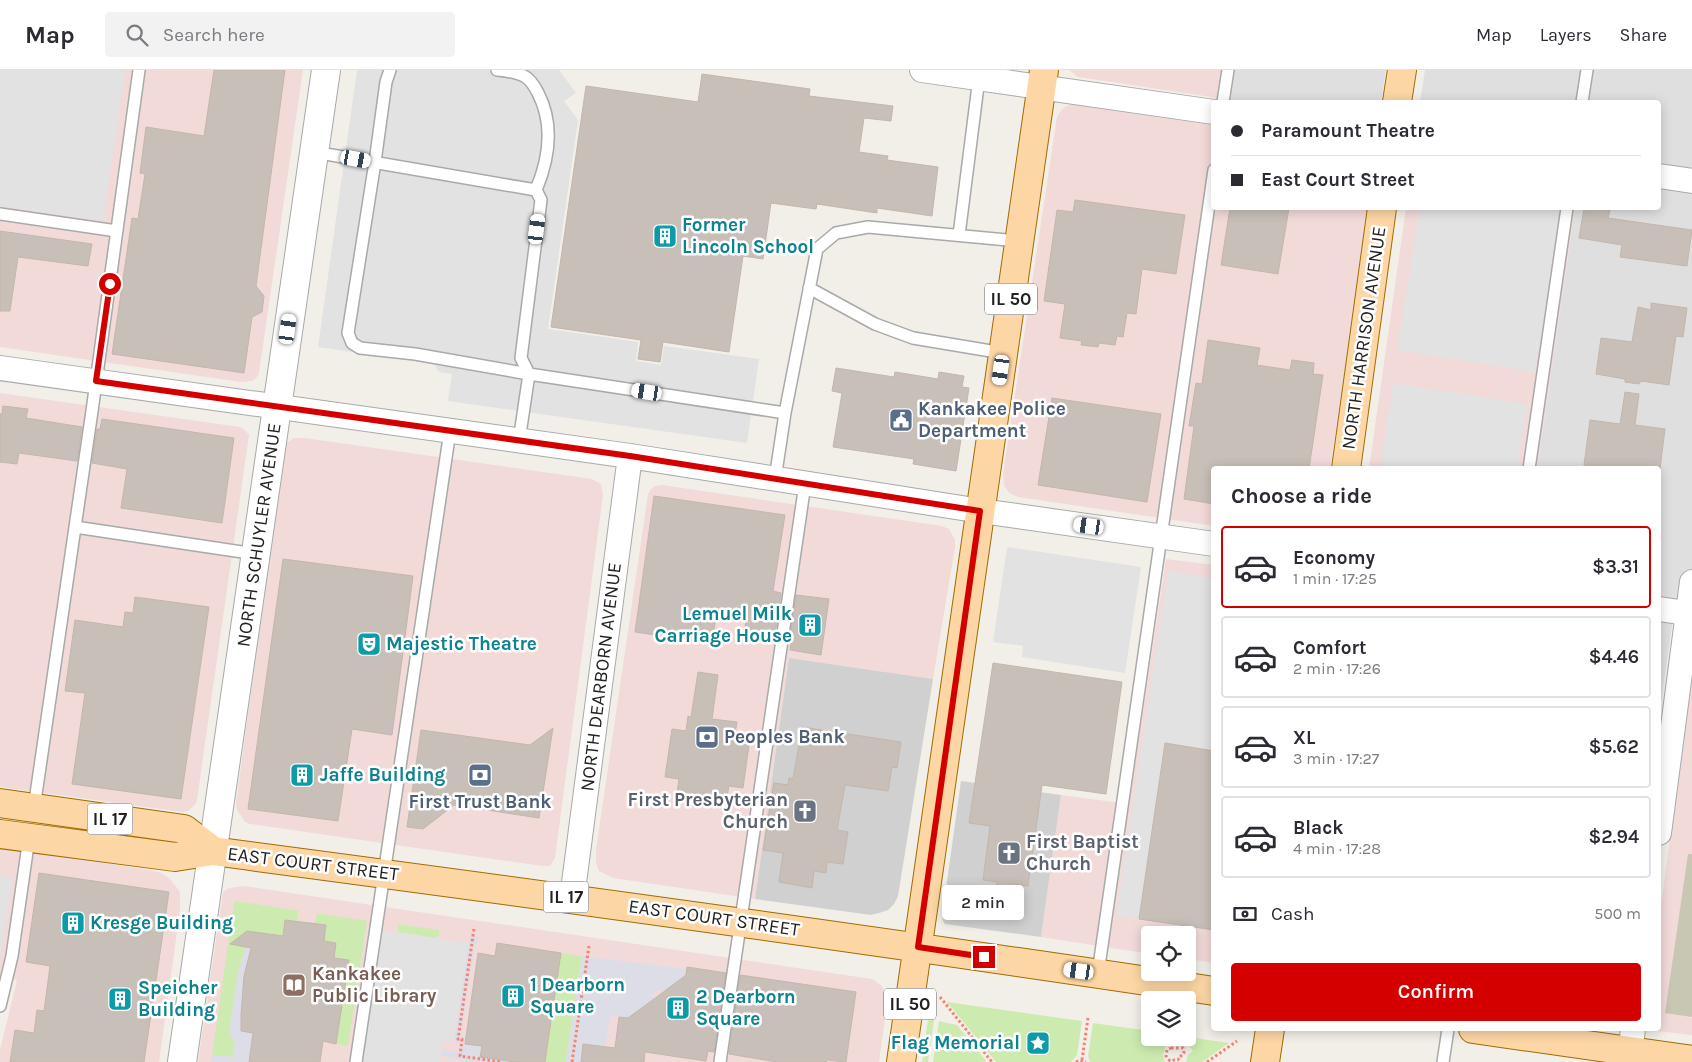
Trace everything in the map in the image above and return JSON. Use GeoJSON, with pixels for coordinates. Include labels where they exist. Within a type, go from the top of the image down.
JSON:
{"type":"FeatureCollection","features":[{"type":"Feature","properties":{"kind":"main road"},"geometry":{"type":"LineString","coordinates":[[1398,100],[1402,70]]}},
{"type":"Feature","properties":{"kind":"main road","name":"IL 50"},"geometry":{"type":"LineString","coordinates":[[901,1062],[1043,79]]}},
{"type":"Feature","properties":{"kind":"main road","name":"NORTH HARRISON AVENUE"},"geometry":{"type":"LineString","coordinates":[[1346,466],[1382,210]]}},
{"type":"Feature","properties":{"kind":"main road","name":"EAST COURT STREET"},"geometry":{"type":"LineString","coordinates":[[0,803],[184,829],[213,851]]}},
{"type":"Feature","properties":{"kind":"main road","name":"EAST COURT STREET"},"geometry":{"type":"LineString","coordinates":[[0,834],[175,857],[213,851],[572,898],[1211,991]]}},
{"type":"Feature","properties":{"kind":"main road"},"geometry":{"type":"LineString","coordinates":[[1265,1062],[1270,1031]]}},
{"type":"Feature","properties":{"kind":"main road"},"geometry":{"type":"LineString","coordinates":[[1490,1031],[1631,1047],[1692,1060]]}},
{"type":"Feature","properties":{"kind":"street","name":"NORTH SCHUYLER AVENUE"},"geometry":{"type":"LineString","coordinates":[[182,1062],[326,70]]}},
{"type":"Feature","properties":{"kind":"street"},"geometry":{"type":"LineString","coordinates":[[922,70],[979,78],[1043,79],[1211,111]]}},
{"type":"Feature","properties":{"kind":"street"},"geometry":{"type":"LineString","coordinates":[[1661,176],[1692,181]]}},
{"type":"Feature","properties":{"kind":"street"},"geometry":{"type":"LineString","coordinates":[[0,368],[630,456],[980,511],[1211,544]]}},
{"type":"Feature","properties":{"kind":"street","name":"NORTH DEARBORN AVENUE"},"geometry":{"type":"LineString","coordinates":[[572,898],[630,456]]}},
{"type":"Feature","properties":{"kind":"street"},"geometry":{"type":"LineString","coordinates":[[1661,819],[1690,614],[1692,582]]}},
{"type":"Feature","properties":{"kind":"street"},"geometry":{"type":"LineString","coordinates":[[1661,609],[1690,614]]}},
{"type":"Feature","properties":{"kind":"lane"},"geometry":{"type":"LineString","coordinates":[[34,808],[139,70]]}},
{"type":"Feature","properties":{"kind":"lane"},"geometry":{"type":"LineString","coordinates":[[390,70],[383,96],[375,162],[348,333],[352,343],[360,348],[414,354],[529,374],[785,413]]}},
{"type":"Feature","properties":{"kind":"lane"},"geometry":{"type":"LineString","coordinates":[[498,70],[522,75],[529,80],[537,90],[545,106],[548,128],[547,151],[543,173],[536,190],[541,200],[521,358],[529,374],[519,440]]}},
{"type":"Feature","properties":{"kind":"lane"},"geometry":{"type":"LineString","coordinates":[[1224,100],[1228,70]]}},
{"type":"Feature","properties":{"kind":"lane"},"geometry":{"type":"LineString","coordinates":[[1582,100],[1587,70]]}},
{"type":"Feature","properties":{"kind":"lane"},"geometry":{"type":"LineString","coordinates":[[959,235],[979,78]]}},
{"type":"Feature","properties":{"kind":"lane"},"geometry":{"type":"LineString","coordinates":[[314,152],[536,190]]}},
{"type":"Feature","properties":{"kind":"lane"},"geometry":{"type":"LineString","coordinates":[[1098,973],[1211,191]]}},
{"type":"Feature","properties":{"kind":"lane"},"geometry":{"type":"LineString","coordinates":[[1529,466],[1567,210]]}},
{"type":"Feature","properties":{"kind":"lane"},"geometry":{"type":"LineString","coordinates":[[0,214],[117,231]]}},
{"type":"Feature","properties":{"kind":"lane"},"geometry":{"type":"LineString","coordinates":[[774,479],[817,249],[836,233],[868,227],[1019,241]]}},
{"type":"Feature","properties":{"kind":"lane"},"geometry":{"type":"LineString","coordinates":[[809,288],[875,324],[913,338],[1003,353]]}},
{"type":"Feature","properties":{"kind":"lane"},"geometry":{"type":"LineString","coordinates":[[356,1062],[450,430]]}},
{"type":"Feature","properties":{"kind":"lane"},"geometry":{"type":"LineString","coordinates":[[720,1062],[805,484]]}},
{"type":"Feature","properties":{"kind":"lane"},"geometry":{"type":"LineString","coordinates":[[75,527],[256,554]]}},
{"type":"Feature","properties":{"kind":"lane"},"geometry":{"type":"LineString","coordinates":[[0,1006],[12,956],[29,838]]}},
{"type":"Feature","properties":{"kind":"lane"},"geometry":{"type":"LineString","coordinates":[[1443,1062],[1448,1031]]}},
{"type":"Feature","properties":{"kind":"path"},"geometry":{"type":"LineString","coordinates":[[474,929],[458,1039],[462,1039],[460,1056],[476,1060],[501,1062]]}},
{"type":"Feature","properties":{"kind":"path"},"geometry":{"type":"LineString","coordinates":[[572,1062],[589,946]]}},
{"type":"Feature","properties":{"kind":"path"},"geometry":{"type":"LineString","coordinates":[[940,997],[992,1062]]}},
{"type":"Feature","properties":{"kind":"path"},"geometry":{"type":"LineString","coordinates":[[1082,1060],[1088,1018]]}},
{"type":"Feature","properties":{"kind":"path"},"geometry":{"type":"LineString","coordinates":[[1207,1062],[1237,1041]]}},
{"type":"Feature","properties":{"kind":"path"},"geometry":{"type":"LineString","coordinates":[[1171,1048],[1183,1048],[1184,1053],[1179,1061],[1168,1060],[1166,1053],[1171,1048]]}},
{"type":"Feature","properties":{"kind":"path"},"geometry":{"type":"LineString","coordinates":[[1076,1062],[1082,1060],[1086,1062]]}},
{"type":"Feature","properties":{"kind":"shaded area"},"geometry":{"type":"Polygon","coordinates":[[[0,70],[303,70],[257,377],[252,381],[241,382],[0,347],[0,70]]]}},
{"type":"Feature","properties":{"kind":"shaded area"},"geometry":{"type":"Polygon","coordinates":[[[0,70],[125,70],[103,221],[0,206],[0,70]]]}},
{"type":"Feature","properties":{"kind":"shaded area"},"geometry":{"type":"Polygon","coordinates":[[[357,70],[559,70],[576,93],[564,101],[578,120],[548,329],[638,342],[636,361],[661,365],[664,346],[759,359],[747,443],[448,401],[452,374],[439,372],[434,364],[318,347],[357,70]]]}},
{"type":"Feature","properties":{"kind":"shaded area"},"geometry":{"type":"Polygon","coordinates":[[[1069,70],[1235,70],[1231,100],[1078,77],[1069,70]]]}},
{"type":"Feature","properties":{"kind":"shaded area"},"geometry":{"type":"Polygon","coordinates":[[[1235,70],[1386,70],[1381,100],[1231,100],[1235,70]]]}},
{"type":"Feature","properties":{"kind":"shaded area"},"geometry":{"type":"Polygon","coordinates":[[[1425,70],[1692,70],[1692,600],[1676,598],[1661,702],[1661,466],[1537,466],[1575,210],[1661,210],[1661,100],[1420,100],[1425,70]]]}},
{"type":"Feature","properties":{"kind":"shaded area"},"geometry":{"type":"Polygon","coordinates":[[[1073,103],[1211,122],[1211,210],[1369,210],[1330,466],[1211,466],[1211,526],[1018,497],[1009,493],[1004,485],[1003,474],[1057,117],[1063,108],[1073,103]]]}},
{"type":"Feature","properties":{"kind":"shaded area"},"geometry":{"type":"Polygon","coordinates":[[[1406,210],[1575,210],[1537,466],[1369,466],[1406,210]]]}},
{"type":"Feature","properties":{"kind":"shaded area"},"geometry":{"type":"Polygon","coordinates":[[[1420,210],[1561,210],[1535,372],[1397,350],[1420,210]]]}},
{"type":"Feature","properties":{"kind":"shaded area"},"geometry":{"type":"Polygon","coordinates":[[[1393,383],[1527,404],[1517,466],[1380,466],[1393,383]]]}},
{"type":"Feature","properties":{"kind":"shaded area"},"geometry":{"type":"Polygon","coordinates":[[[0,393],[240,427],[249,435],[197,800],[196,804],[188,811],[182,812],[0,787],[0,393]]]}},
{"type":"Feature","properties":{"kind":"shaded area"},"geometry":{"type":"Polygon","coordinates":[[[293,438],[305,438],[592,479],[601,484],[603,495],[555,858],[550,866],[250,824],[245,822],[237,810],[236,803],[284,450],[285,445],[293,438]]]}},
{"type":"Feature","properties":{"kind":"shaded area"},"geometry":{"type":"Polygon","coordinates":[[[662,485],[942,526],[949,529],[955,540],[933,679],[789,658],[755,899],[613,878],[599,871],[596,863],[596,850],[648,494],[655,486],[662,485]]]}},
{"type":"Feature","properties":{"kind":"shaded area"},"geometry":{"type":"Polygon","coordinates":[[[1007,547],[1141,567],[1125,673],[1022,657],[1023,646],[993,642],[1007,547]]]}},
{"type":"Feature","properties":{"kind":"shaded area"},"geometry":{"type":"Polygon","coordinates":[[[1166,559],[1211,565],[1211,963],[1196,960],[1196,926],[1141,926],[1141,953],[1041,937],[1061,795],[1129,804],[1166,559]]]}},
{"type":"Feature","properties":{"kind":"shaded area"},"geometry":{"type":"Polygon","coordinates":[[[1168,571],[1211,578],[1211,751],[1165,744],[1139,919],[1116,916],[1168,571]]]}},
{"type":"Feature","properties":{"kind":"shaded area"},"geometry":{"type":"Polygon","coordinates":[[[789,658],[933,679],[898,896],[888,910],[871,915],[755,899],[789,658]]]}},
{"type":"Feature","properties":{"kind":"shaded area"},"geometry":{"type":"Polygon","coordinates":[[[1692,675],[1692,1035],[1658,1031],[1661,1031],[1661,906],[1692,675]]]}},
{"type":"Feature","properties":{"kind":"shaded area"},"geometry":{"type":"Polygon","coordinates":[[[961,781],[1061,795],[1041,937],[945,924],[943,921],[942,917],[961,781]]]}},
{"type":"Feature","properties":{"kind":"shaded area"},"geometry":{"type":"Polygon","coordinates":[[[0,848],[151,870],[169,878],[175,885],[180,892],[180,910],[159,1062],[0,1062],[0,1050],[17,980],[0,976],[0,848]]]}},
{"type":"Feature","properties":{"kind":"shaded area"},"geometry":{"type":"Polygon","coordinates":[[[1688,854],[1692,854],[1692,1017],[1665,1013],[1688,854]]]}},
{"type":"Feature","properties":{"kind":"shaded area"},"geometry":{"type":"Polygon","coordinates":[[[0,872],[4,878],[13,876],[0,957],[0,872]]]}},
{"type":"Feature","properties":{"kind":"shaded area"},"geometry":{"type":"Polygon","coordinates":[[[244,886],[872,979],[881,985],[888,997],[879,1062],[198,1062],[223,892],[229,888],[244,886]]]}},
{"type":"Feature","properties":{"kind":"shaded area"},"geometry":{"type":"Polygon","coordinates":[[[382,930],[469,943],[454,1042],[441,1041],[440,1062],[362,1062],[382,930]]]}},
{"type":"Feature","properties":{"kind":"shaded area"},"geometry":{"type":"Polygon","coordinates":[[[470,935],[480,937],[475,945],[461,1035],[466,1036],[465,1044],[482,1046],[480,1057],[516,1062],[464,1062],[464,1060],[441,1056],[442,1050],[459,1052],[460,1043],[454,1042],[470,935]]]}},
{"type":"Feature","properties":{"kind":"shaded area"},"geometry":{"type":"Polygon","coordinates":[[[246,947],[252,948],[244,976],[241,1031],[253,1033],[249,1062],[211,1062],[212,1055],[233,1057],[235,1042],[229,1032],[238,972],[246,947]]]}},
{"type":"Feature","properties":{"kind":"shaded area"},"geometry":{"type":"Polygon","coordinates":[[[582,956],[687,969],[686,975],[662,993],[659,989],[652,995],[654,999],[628,1018],[610,1016],[605,1047],[586,1044],[583,1047],[581,1062],[566,1062],[582,956]]]}},
{"type":"Feature","properties":{"kind":"green space"},"geometry":{"type":"Polygon","coordinates":[[[234,902],[299,911],[297,921],[285,920],[283,936],[247,931],[231,944],[246,947],[238,972],[232,1038],[235,1042],[233,1057],[212,1055],[234,902]]]}},
{"type":"Feature","properties":{"kind":"green space"},"geometry":{"type":"Polygon","coordinates":[[[317,913],[367,921],[348,1046],[336,1044],[349,960],[334,958],[336,943],[324,941],[326,925],[315,924],[317,913]]]}},
{"type":"Feature","properties":{"kind":"green space"},"geometry":{"type":"Polygon","coordinates":[[[398,924],[439,930],[439,935],[435,938],[398,932],[398,924]]]}},
{"type":"Feature","properties":{"kind":"green space"},"geometry":{"type":"Polygon","coordinates":[[[561,953],[582,956],[566,1062],[545,1062],[561,953]]]}},
{"type":"Feature","properties":{"kind":"green space"},"geometry":{"type":"Polygon","coordinates":[[[947,1002],[1082,1021],[1077,1055],[1071,1062],[996,1062],[947,1002]]]}},
{"type":"Feature","properties":{"kind":"green space"},"geometry":{"type":"Polygon","coordinates":[[[930,1005],[936,1006],[928,1062],[922,1062],[930,1005]]]}},
{"type":"Feature","properties":{"kind":"green space"},"geometry":{"type":"Polygon","coordinates":[[[939,1021],[957,1025],[987,1062],[933,1062],[939,1021]]]}},
{"type":"Feature","properties":{"kind":"green space"},"geometry":{"type":"Polygon","coordinates":[[[1093,1023],[1141,1030],[1141,1046],[1166,1046],[1163,1055],[1165,1062],[1090,1062],[1088,1056],[1093,1023]]]}},
{"type":"Feature","properties":{"kind":"green space"},"geometry":{"type":"Polygon","coordinates":[[[1196,1038],[1229,1043],[1202,1062],[1186,1062],[1188,1055],[1193,1051],[1190,1046],[1196,1046],[1196,1038]]]}},
{"type":"Feature","properties":{"kind":"building"},"geometry":{"type":"Polygon","coordinates":[[[214,70],[285,70],[256,286],[264,296],[262,312],[252,317],[244,373],[112,354],[132,218],[138,219],[145,174],[140,173],[146,127],[204,136],[214,70]]]}},
{"type":"Feature","properties":{"kind":"building","name":"Former Lincoln School"},"geometry":{"type":"Polygon","coordinates":[[[702,74],[810,89],[809,96],[893,106],[891,121],[864,118],[859,152],[888,156],[887,160],[938,167],[932,216],[877,208],[877,213],[817,204],[816,209],[771,203],[763,259],[743,256],[729,352],[663,342],[660,362],[638,359],[641,340],[551,327],[586,86],[698,102],[702,74]]]}},
{"type":"Feature","properties":{"kind":"building"},"geometry":{"type":"Polygon","coordinates":[[[1075,200],[1185,215],[1176,274],[1142,269],[1136,314],[1127,313],[1123,337],[1117,336],[1115,345],[1099,343],[1098,347],[1081,345],[1082,341],[1060,338],[1065,304],[1044,301],[1057,210],[1073,212],[1075,200]]]}},
{"type":"Feature","properties":{"kind":"building"},"geometry":{"type":"Polygon","coordinates":[[[1230,210],[1289,210],[1278,274],[1221,265],[1230,210]]]}},
{"type":"Feature","properties":{"kind":"building"},"geometry":{"type":"Polygon","coordinates":[[[1584,210],[1610,210],[1608,218],[1692,230],[1687,266],[1620,257],[1622,245],[1579,238],[1584,210]]]}},
{"type":"Feature","properties":{"kind":"building"},"geometry":{"type":"Polygon","coordinates":[[[0,231],[92,244],[88,266],[18,257],[10,311],[0,311],[0,231]]]}},
{"type":"Feature","properties":{"kind":"building"},"geometry":{"type":"Polygon","coordinates":[[[1651,303],[1687,308],[1683,337],[1676,336],[1669,385],[1641,381],[1639,384],[1625,382],[1625,379],[1596,374],[1601,338],[1632,342],[1638,307],[1651,310],[1651,303]]]}},
{"type":"Feature","properties":{"kind":"building"},"geometry":{"type":"Polygon","coordinates":[[[1208,340],[1260,348],[1257,365],[1290,370],[1292,360],[1314,363],[1313,374],[1323,375],[1309,466],[1211,466],[1211,504],[1184,499],[1194,426],[1189,426],[1196,383],[1202,384],[1208,340]]]}},
{"type":"Feature","properties":{"kind":"building","name":"Kankakee Police Department"},"geometry":{"type":"Polygon","coordinates":[[[836,368],[894,377],[895,372],[938,379],[939,372],[964,376],[962,387],[969,388],[956,471],[913,464],[914,459],[833,447],[842,393],[832,391],[836,368]]]}},
{"type":"Feature","properties":{"kind":"building"},"geometry":{"type":"Polygon","coordinates":[[[1625,392],[1639,394],[1635,425],[1665,429],[1660,466],[1584,465],[1590,420],[1620,424],[1625,392]]]}},
{"type":"Feature","properties":{"kind":"building"},"geometry":{"type":"Polygon","coordinates":[[[1052,398],[1161,414],[1147,502],[1038,485],[1052,398]]]}},
{"type":"Feature","properties":{"kind":"building"},"geometry":{"type":"Polygon","coordinates":[[[3,406],[28,409],[26,418],[82,427],[77,461],[19,453],[17,464],[0,462],[0,414],[2,414],[3,406]]]}},
{"type":"Feature","properties":{"kind":"building"},"geometry":{"type":"Polygon","coordinates":[[[102,419],[234,438],[222,523],[121,508],[127,469],[92,463],[97,429],[100,429],[102,419]]]}},
{"type":"Feature","properties":{"kind":"building"},"geometry":{"type":"Polygon","coordinates":[[[654,496],[785,515],[773,591],[781,593],[774,641],[743,637],[746,621],[716,617],[712,643],[635,632],[654,496]]]}},
{"type":"Feature","properties":{"kind":"building"},"geometry":{"type":"Polygon","coordinates":[[[283,559],[413,576],[392,735],[352,729],[338,821],[248,809],[283,559]]]}},
{"type":"Feature","properties":{"kind":"building","name":"Lemuel Milk Carriage House"},"geometry":{"type":"Polygon","coordinates":[[[796,595],[829,599],[821,655],[790,650],[791,643],[789,643],[796,595]]]}},
{"type":"Feature","properties":{"kind":"building"},"geometry":{"type":"Polygon","coordinates":[[[135,597],[209,607],[181,799],[72,784],[85,693],[65,691],[75,620],[123,627],[125,612],[133,613],[135,597]]]}},
{"type":"Feature","properties":{"kind":"building"},"geometry":{"type":"Polygon","coordinates":[[[993,663],[1122,682],[1106,794],[1042,785],[1028,886],[1013,884],[1011,893],[996,891],[997,882],[983,880],[990,826],[969,823],[993,663]]]}},
{"type":"Feature","properties":{"kind":"building","name":"Peoples Bank"},"geometry":{"type":"Polygon","coordinates":[[[698,672],[718,675],[712,719],[737,722],[735,735],[750,738],[743,788],[729,786],[726,801],[713,799],[704,803],[697,802],[689,795],[677,793],[679,779],[665,777],[672,729],[686,731],[688,716],[691,717],[698,672]]]}},
{"type":"Feature","properties":{"kind":"building","name":"First Presbyterian Church"},"geometry":{"type":"Polygon","coordinates":[[[802,727],[901,742],[897,768],[892,767],[888,791],[845,785],[837,830],[848,832],[843,864],[827,862],[826,873],[814,871],[812,888],[779,882],[783,853],[763,850],[774,783],[788,785],[789,778],[793,779],[802,727]]]}},
{"type":"Feature","properties":{"kind":"building","name":"First Trust Bank"},"geometry":{"type":"Polygon","coordinates":[[[553,728],[539,818],[454,805],[423,829],[407,827],[421,730],[530,745],[553,728]]]}},
{"type":"Feature","properties":{"kind":"building"},"geometry":{"type":"Polygon","coordinates":[[[1165,743],[1211,751],[1211,930],[1139,919],[1165,743]]]}},
{"type":"Feature","properties":{"kind":"building"},"geometry":{"type":"Polygon","coordinates":[[[39,873],[169,892],[144,1062],[10,1062],[15,1030],[34,1033],[37,1010],[44,1011],[50,966],[26,962],[39,873]]]}},
{"type":"Feature","properties":{"kind":"building","name":"Kankakee Public Library"},"geometry":{"type":"Polygon","coordinates":[[[285,920],[326,925],[324,941],[336,943],[334,958],[349,960],[336,1044],[323,1041],[320,1062],[249,1062],[253,1033],[241,1031],[241,1015],[244,976],[251,948],[230,944],[247,931],[283,936],[285,920]]]}},
{"type":"Feature","properties":{"kind":"building","name":"1 Dearborn Square"},"geometry":{"type":"Polygon","coordinates":[[[497,943],[561,953],[545,1062],[516,1062],[480,1057],[482,1046],[465,1044],[478,953],[495,956],[497,943]]]}},
{"type":"Feature","properties":{"kind":"building","name":"2 Dearborn Square"},"geometry":{"type":"Polygon","coordinates":[[[687,967],[726,973],[714,1052],[708,1051],[706,1061],[645,1052],[644,1062],[581,1062],[583,1044],[615,1048],[619,1017],[628,1018],[654,999],[686,975],[687,967]]]}},
{"type":"Feature","properties":{"kind":"building"},"geometry":{"type":"Polygon","coordinates":[[[740,975],[856,992],[846,1062],[827,1060],[826,1062],[777,1062],[729,1054],[740,975]]]}},
{"type":"Feature","properties":{"kind":"place","name":"Former Lincoln School"},"geometry":{"type":"Point","coordinates":[665,236]}},
{"type":"Feature","properties":{"kind":"place","name":"Kankakee Police Department"},"geometry":{"type":"Point","coordinates":[901,420]}},
{"type":"Feature","properties":{"kind":"place","name":"Lemuel Milk Carriage House"},"geometry":{"type":"Point","coordinates":[810,625]}},
{"type":"Feature","properties":{"kind":"place","name":"Majestic Theatre"},"geometry":{"type":"Point","coordinates":[369,644]}},
{"type":"Feature","properties":{"kind":"place","name":"Peoples Bank"},"geometry":{"type":"Point","coordinates":[707,737]}},
{"type":"Feature","properties":{"kind":"place","name":"Jaffe Building"},"geometry":{"type":"Point","coordinates":[302,775]}},
{"type":"Feature","properties":{"kind":"place","name":"First Trust Bank"},"geometry":{"type":"Point","coordinates":[480,775]}},
{"type":"Feature","properties":{"kind":"place","name":"First Presbyterian Church"},"geometry":{"type":"Point","coordinates":[805,811]}},
{"type":"Feature","properties":{"kind":"place","name":"First Baptist Church"},"geometry":{"type":"Point","coordinates":[1009,853]}},
{"type":"Feature","properties":{"kind":"place","name":"Kresge Building"},"geometry":{"type":"Point","coordinates":[73,923]}},
{"type":"Feature","properties":{"kind":"place","name":"Kankakee Public Library"},"geometry":{"type":"Point","coordinates":[294,985]}},
{"type":"Feature","properties":{"kind":"place","name":"1 Dearborn Square"},"geometry":{"type":"Point","coordinates":[513,996]}},
{"type":"Feature","properties":{"kind":"place","name":"Speicher Building"},"geometry":{"type":"Point","coordinates":[120,999]}},
{"type":"Feature","properties":{"kind":"place","name":"2 Dearborn Square"},"geometry":{"type":"Point","coordinates":[678,1008]}},
{"type":"Feature","properties":{"kind":"place","name":"Flag Memorial"},"geometry":{"type":"Point","coordinates":[1038,1043]}},
{"type":"Feature","properties":{"kind":"route"},"geometry":{"type":"LineString","coordinates":[[110,284],[96,381],[630,456],[980,511],[918,947],[984,957]]}}]}
